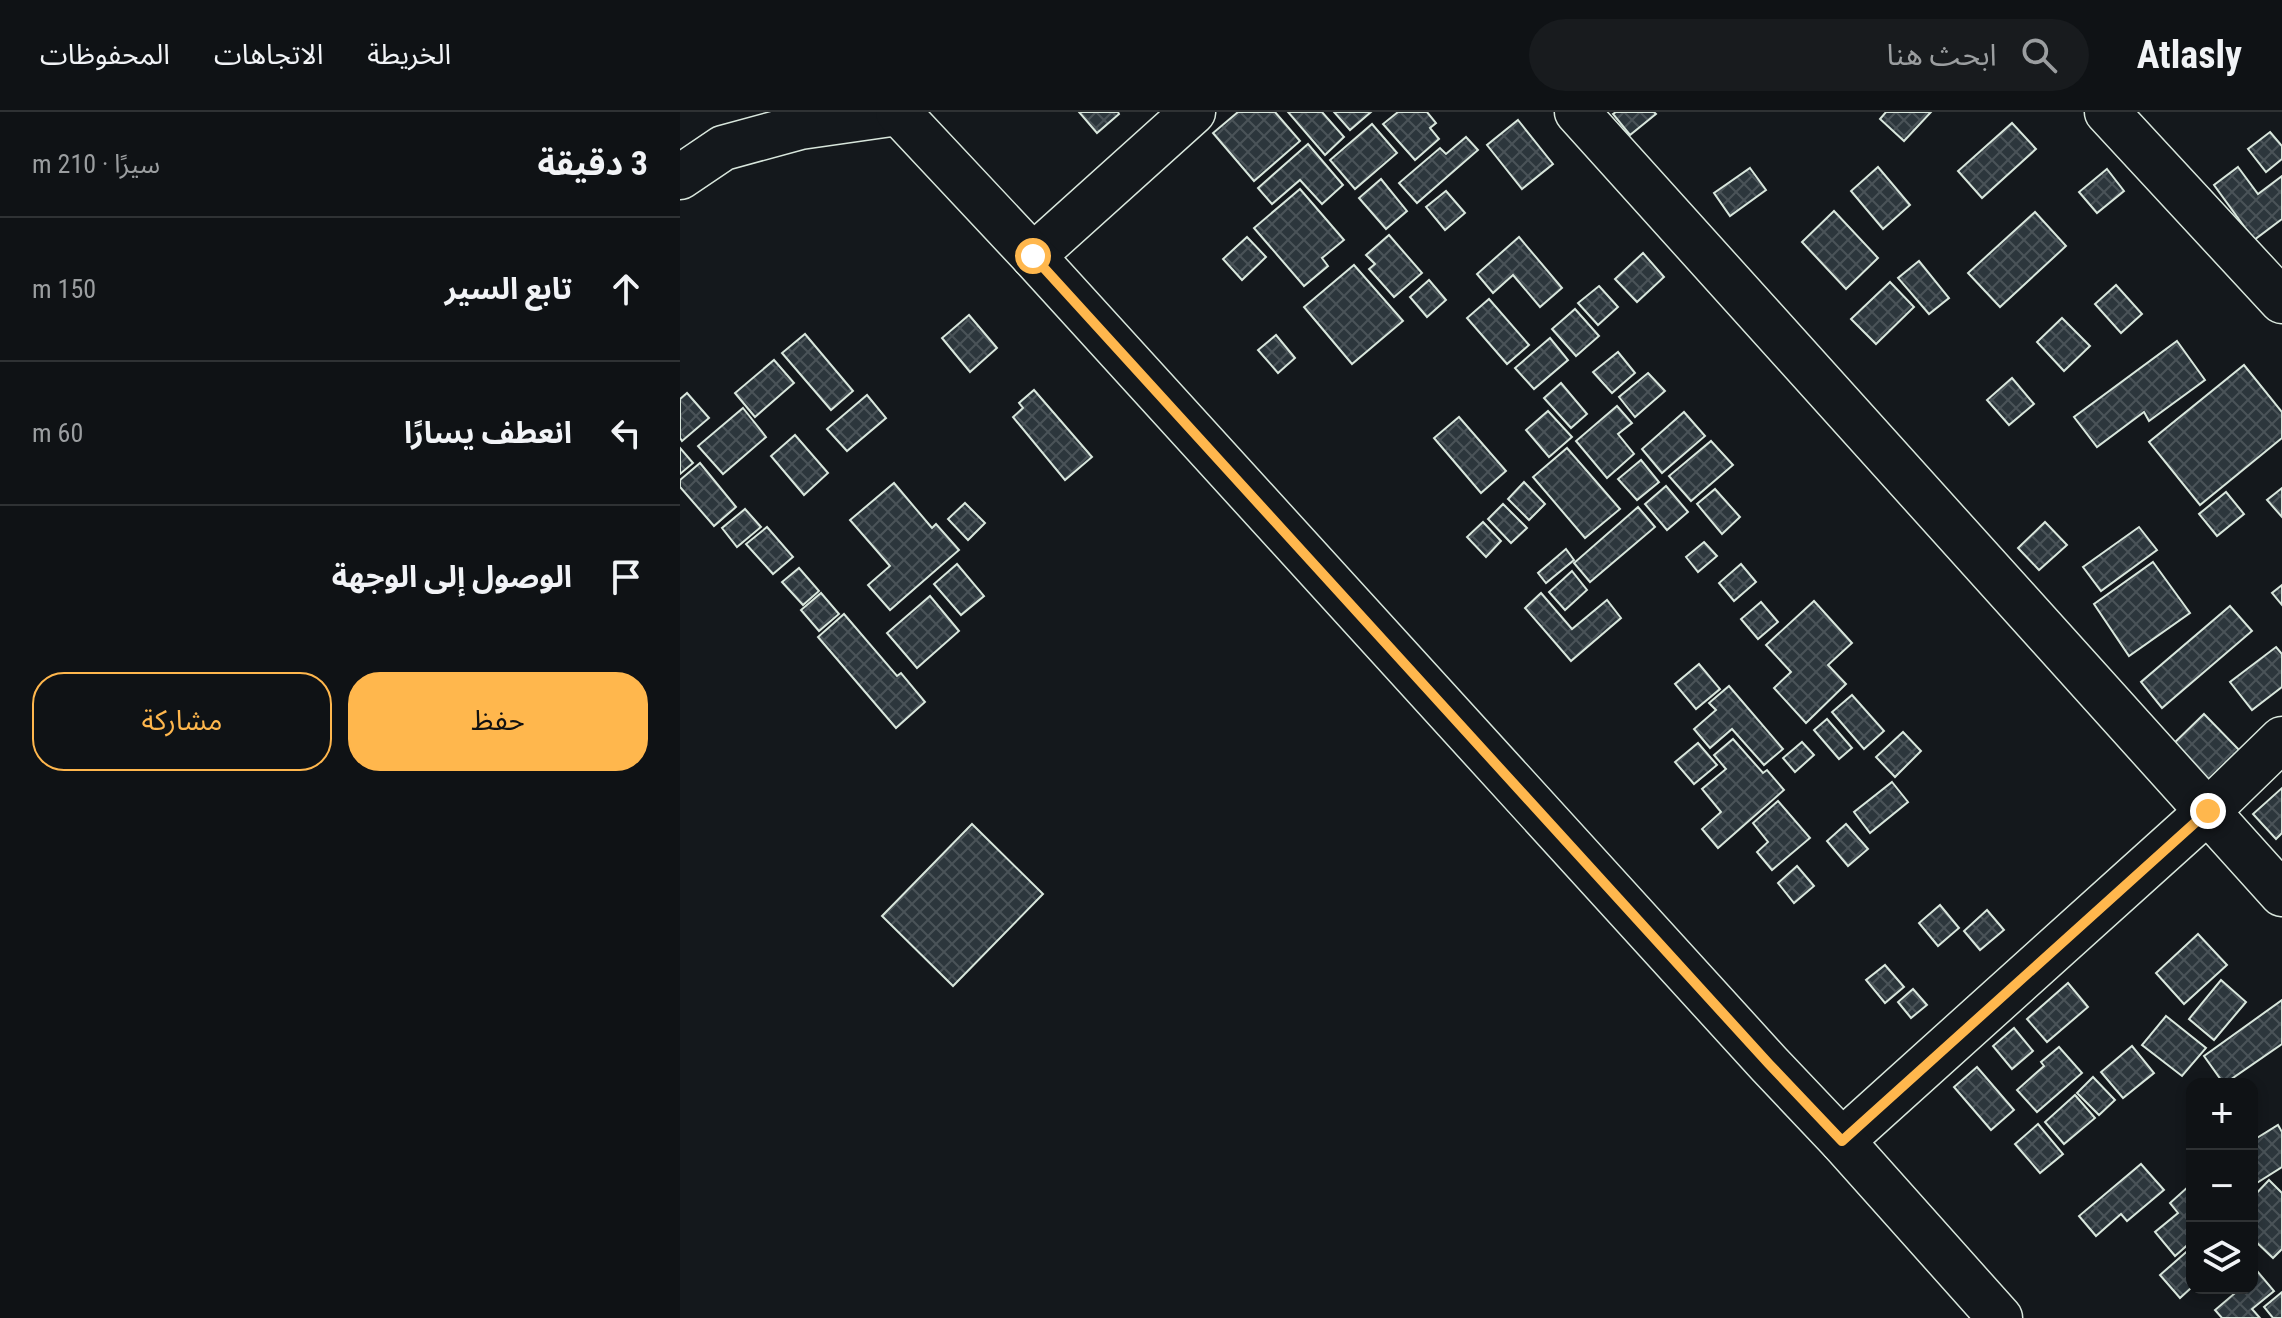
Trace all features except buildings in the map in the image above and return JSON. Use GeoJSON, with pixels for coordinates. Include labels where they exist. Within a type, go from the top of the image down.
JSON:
{"type":"FeatureCollection","features":[{"type":"Feature","properties":{"kind":"street"},"geometry":{"type":"LineString","coordinates":[[680,177],[723,148],[800,127],[898,112],[1842,1141],[2000,1318]]}},
{"type":"Feature","properties":{"kind":"street"},"geometry":{"type":"LineString","coordinates":[[1033,256],[1193,112]]}},
{"type":"Feature","properties":{"kind":"street"},"geometry":{"type":"LineString","coordinates":[[1577,112],[2282,894]]}},
{"type":"Feature","properties":{"kind":"street"},"geometry":{"type":"LineString","coordinates":[[2107,112],[2282,301]]}},
{"type":"Feature","properties":{"kind":"street"},"geometry":{"type":"LineString","coordinates":[[1842,1141],[2208,811],[2282,739]]}},
{"type":"Feature","properties":{"kind":"route"},"geometry":{"type":"LineString","coordinates":[[1033,256],[1842,1141],[2208,811]]}}]}
